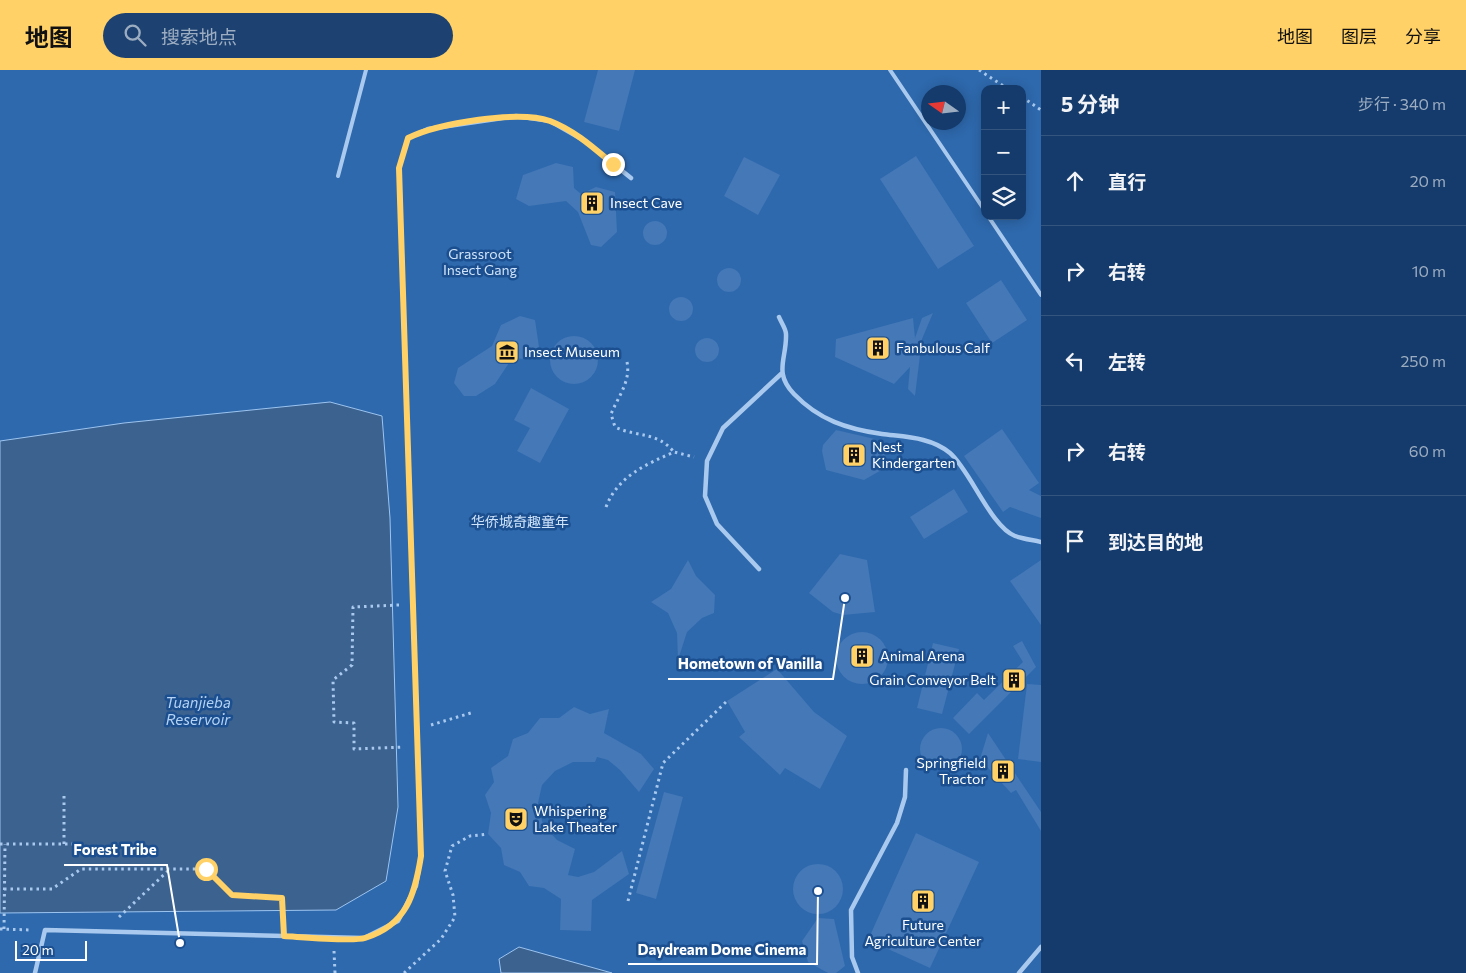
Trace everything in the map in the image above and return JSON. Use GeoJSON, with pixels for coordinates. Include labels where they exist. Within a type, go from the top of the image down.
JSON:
{"type":"FeatureCollection","features":[{"type":"Feature","properties":{"kind":"street"},"geometry":{"type":"LineString","coordinates":[[34,973],[45,930],[364,938],[398,922],[416,886],[421,856],[419,729],[399,168],[408,138],[428,129],[516,116],[550,121],[585,141],[631,178]]}},
{"type":"Feature","properties":{"kind":"street"},"geometry":{"type":"LineString","coordinates":[[779,317],[786,333],[781,374],[793,393],[815,414],[835,424],[882,434],[906,435],[927,442],[950,454],[1002,525],[1014,536],[1041,542]]}},
{"type":"Feature","properties":{"kind":"street"},"geometry":{"type":"LineString","coordinates":[[759,569],[717,524],[705,496],[707,461],[723,428],[781,374]]}},
{"type":"Feature","properties":{"kind":"street"},"geometry":{"type":"LineString","coordinates":[[858,973],[852,956],[851,910],[897,823],[905,797],[906,770]]}},
{"type":"Feature","properties":{"kind":"street"},"geometry":{"type":"LineString","coordinates":[[1018,973],[1041,946]]}},
{"type":"Feature","properties":{"kind":"lane"},"geometry":{"type":"LineString","coordinates":[[338,176],[366,70]]}},
{"type":"Feature","properties":{"kind":"lane"},"geometry":{"type":"LineString","coordinates":[[890,70],[981,205]]}},
{"type":"Feature","properties":{"kind":"lane"},"geometry":{"type":"LineString","coordinates":[[991,220],[1041,295]]}},
{"type":"Feature","properties":{"kind":"path"},"geometry":{"type":"LineString","coordinates":[[979,70],[1002,85]]}},
{"type":"Feature","properties":{"kind":"path"},"geometry":{"type":"LineString","coordinates":[[1026,100],[1041,110]]}},
{"type":"Feature","properties":{"kind":"path"},"geometry":{"type":"LineString","coordinates":[[627,362],[629,371],[627,381],[611,414],[615,427],[631,434],[664,440],[674,452],[707,461]]}},
{"type":"Feature","properties":{"kind":"path"},"geometry":{"type":"LineString","coordinates":[[606,507],[612,492],[638,469],[674,452]]}},
{"type":"Feature","properties":{"kind":"path"},"geometry":{"type":"LineString","coordinates":[[414,604],[353,607],[352,665],[333,680],[334,722],[354,723],[354,749],[419,746]]}},
{"type":"Feature","properties":{"kind":"path"},"geometry":{"type":"LineString","coordinates":[[628,901],[663,763],[727,702]]}},
{"type":"Feature","properties":{"kind":"path"},"geometry":{"type":"LineString","coordinates":[[419,729],[474,712]]}},
{"type":"Feature","properties":{"kind":"path"},"geometry":{"type":"LineString","coordinates":[[64,796],[64,844]]}},
{"type":"Feature","properties":{"kind":"path"},"geometry":{"type":"LineString","coordinates":[[404,973],[441,939],[455,917],[453,895],[444,871],[452,846],[470,836],[488,834]]}},
{"type":"Feature","properties":{"kind":"path"},"geometry":{"type":"LineString","coordinates":[[0,844],[82,844]]}},
{"type":"Feature","properties":{"kind":"path"},"geometry":{"type":"LineString","coordinates":[[5,844],[2,929],[45,930]]}},
{"type":"Feature","properties":{"kind":"path"},"geometry":{"type":"LineString","coordinates":[[4,889],[52,890],[81,869],[206,869],[232,895],[282,898],[284,936]]}},
{"type":"Feature","properties":{"kind":"path"},"geometry":{"type":"LineString","coordinates":[[104,931],[170,869]]}},
{"type":"Feature","properties":{"kind":"path"},"geometry":{"type":"LineString","coordinates":[[334,937],[335,973]]}},
{"type":"Feature","properties":{"kind":"green space","name":"华侨城奇趣童年"},"geometry":{"type":"Polygon","coordinates":[[[0,70],[1041,70],[1041,973],[0,973],[0,70]]]}},
{"type":"Feature","properties":{"kind":"water","name":"Tuanjieba Reservoir"},"geometry":{"type":"Polygon","coordinates":[[[330,402],[382,416],[390,518],[398,807],[386,881],[336,910],[0,913],[0,441],[124,423],[330,402]]]}},
{"type":"Feature","properties":{"kind":"water"},"geometry":{"type":"Polygon","coordinates":[[[519,947],[612,973],[501,973],[499,959],[519,947]]]}},
{"type":"Feature","properties":{"kind":"building"},"geometry":{"type":"Polygon","coordinates":[[[598,70],[635,70],[619,131],[584,122],[598,70]]]}},
{"type":"Feature","properties":{"kind":"building"},"geometry":{"type":"Polygon","coordinates":[[[916,156],[974,246],[938,269],[880,179],[916,156]]]}},
{"type":"Feature","properties":{"kind":"building"},"geometry":{"type":"Polygon","coordinates":[[[744,157],[780,175],[758,215],[724,196],[744,157]]]}},
{"type":"Feature","properties":{"kind":"building","name":"Insect Cave"},"geometry":{"type":"Polygon","coordinates":[[[556,163],[573,167],[574,188],[581,194],[596,187],[615,192],[617,232],[601,247],[591,245],[578,212],[566,201],[529,206],[516,199],[523,175],[556,163]]]}},
{"type":"Feature","properties":{"kind":"building"},"geometry":{"type":"Polygon","coordinates":[[[655,221],[664,224],[667,233],[664,242],[655,245],[646,242],[643,233],[646,224],[655,221]]]}},
{"type":"Feature","properties":{"kind":"building"},"geometry":{"type":"Polygon","coordinates":[[[729,268],[738,271],[741,280],[738,289],[729,292],[720,289],[717,280],[720,271],[729,268]]]}},
{"type":"Feature","properties":{"kind":"building"},"geometry":{"type":"Polygon","coordinates":[[[1001,280],[1027,320],[992,343],[966,303],[1001,280]]]}},
{"type":"Feature","properties":{"kind":"building"},"geometry":{"type":"Polygon","coordinates":[[[681,297],[690,300],[693,309],[690,318],[681,321],[672,318],[669,309],[672,300],[681,297]]]}},
{"type":"Feature","properties":{"kind":"building","name":"Fanbulous Calf"},"geometry":{"type":"Polygon","coordinates":[[[933,313],[922,339],[915,396],[908,389],[910,367],[894,384],[835,357],[836,339],[913,318],[915,338],[922,318],[933,313]]]}},
{"type":"Feature","properties":{"kind":"building","name":"Insect Museum"},"geometry":{"type":"Polygon","coordinates":[[[520,316],[535,320],[539,347],[522,359],[513,357],[495,384],[476,396],[464,396],[454,383],[458,368],[492,346],[501,325],[520,316]]]}},
{"type":"Feature","properties":{"kind":"building"},"geometry":{"type":"Polygon","coordinates":[[[574,336],[583,338],[591,343],[596,351],[598,360],[596,369],[591,377],[583,382],[574,384],[565,382],[557,377],[552,369],[550,360],[552,351],[557,343],[565,338],[574,336]]]}},
{"type":"Feature","properties":{"kind":"building"},"geometry":{"type":"Polygon","coordinates":[[[707,338],[716,341],[719,350],[716,359],[707,362],[698,359],[695,350],[698,341],[707,338]]]}},
{"type":"Feature","properties":{"kind":"building"},"geometry":{"type":"Polygon","coordinates":[[[531,388],[569,409],[540,463],[517,451],[530,428],[514,420],[531,388]]]}},
{"type":"Feature","properties":{"kind":"building"},"geometry":{"type":"Polygon","coordinates":[[[1002,429],[1039,483],[1029,490],[1041,496],[1041,518],[1010,507],[1003,512],[964,456],[1002,429]]]}},
{"type":"Feature","properties":{"kind":"building","name":"Nest Kindergarten"},"geometry":{"type":"Polygon","coordinates":[[[836,430],[875,439],[887,459],[885,468],[864,480],[826,470],[822,451],[823,445],[836,430]]]}},
{"type":"Feature","properties":{"kind":"building"},"geometry":{"type":"Polygon","coordinates":[[[954,489],[968,512],[924,539],[910,517],[954,489]]]}},
{"type":"Feature","properties":{"kind":"building"},"geometry":{"type":"Polygon","coordinates":[[[840,554],[867,560],[875,612],[843,615],[833,612],[809,593],[840,554]]]}},
{"type":"Feature","properties":{"kind":"building"},"geometry":{"type":"Polygon","coordinates":[[[688,560],[696,576],[715,595],[714,613],[702,618],[687,632],[678,660],[677,633],[668,613],[651,602],[671,589],[688,560]]]}},
{"type":"Feature","properties":{"kind":"building"},"geometry":{"type":"Polygon","coordinates":[[[1041,560],[1041,625],[1010,581],[1041,560]]]}},
{"type":"Feature","properties":{"kind":"building","name":"Animal Arena"},"geometry":{"type":"Polygon","coordinates":[[[857,632],[867,632],[881,639],[888,653],[888,663],[881,677],[867,684],[857,684],[847,680],[840,673],[836,663],[836,653],[840,643],[847,636],[857,632]]]}},
{"type":"Feature","properties":{"kind":"building","name":"Grain Conveyor Belt"},"geometry":{"type":"Polygon","coordinates":[[[1022,641],[1036,667],[969,734],[953,718],[977,693],[984,700],[1023,662],[1013,646],[1022,641]]]}},
{"type":"Feature","properties":{"kind":"building"},"geometry":{"type":"Polygon","coordinates":[[[933,643],[959,649],[942,714],[917,708],[933,643]]]}},
{"type":"Feature","properties":{"kind":"building"},"geometry":{"type":"Polygon","coordinates":[[[777,669],[814,712],[847,736],[820,789],[785,768],[780,775],[739,737],[745,732],[727,701],[777,669]]]}},
{"type":"Feature","properties":{"kind":"building"},"geometry":{"type":"Polygon","coordinates":[[[1027,684],[1041,685],[1041,762],[1018,759],[1027,684]]]}},
{"type":"Feature","properties":{"kind":"building","name":"Whispering Lake Theater"},"geometry":{"type":"Polygon","coordinates":[[[574,707],[590,714],[609,709],[604,733],[641,754],[654,769],[639,792],[620,770],[608,760],[597,757],[595,762],[573,762],[555,771],[542,785],[538,803],[543,825],[557,840],[575,849],[568,875],[578,877],[594,872],[622,851],[629,874],[592,900],[591,931],[560,930],[561,899],[544,888],[529,886],[520,872],[504,865],[501,848],[488,834],[491,813],[485,795],[494,782],[491,768],[508,756],[513,739],[528,733],[540,718],[559,718],[574,707]]]}},
{"type":"Feature","properties":{"kind":"building"},"geometry":{"type":"Polygon","coordinates":[[[945,728],[953,731],[959,737],[962,749],[959,761],[953,767],[937,770],[929,767],[923,761],[920,745],[923,737],[929,731],[945,728]]]}},
{"type":"Feature","properties":{"kind":"building","name":"Springfield Tractor"},"geometry":{"type":"Polygon","coordinates":[[[988,733],[1041,812],[1041,831],[1016,790],[1011,793],[980,759],[988,733]]]}},
{"type":"Feature","properties":{"kind":"building"},"geometry":{"type":"Polygon","coordinates":[[[664,792],[683,797],[656,899],[636,893],[664,792]]]}},
{"type":"Feature","properties":{"kind":"building","name":"Future Agriculture Center"},"geometry":{"type":"Polygon","coordinates":[[[916,833],[979,862],[930,968],[868,940],[916,833]]]}},
{"type":"Feature","properties":{"kind":"building"},"geometry":{"type":"Polygon","coordinates":[[[818,864],[827,866],[838,875],[843,889],[841,898],[832,909],[818,914],[809,912],[798,903],[793,889],[795,880],[804,869],[818,864]]]}},
{"type":"Feature","properties":{"kind":"building"},"geometry":{"type":"Polygon","coordinates":[[[818,918],[834,919],[845,966],[836,973],[828,973],[808,962],[802,941],[818,918]]]}},
{"type":"Feature","properties":{"kind":"place","name":"Insect Cave"},"geometry":{"type":"Point","coordinates":[592,203]}},
{"type":"Feature","properties":{"kind":"place","name":"Fanbulous Calf"},"geometry":{"type":"Point","coordinates":[878,348]}},
{"type":"Feature","properties":{"kind":"place","name":"Insect Museum"},"geometry":{"type":"Point","coordinates":[507,352]}},
{"type":"Feature","properties":{"kind":"place","name":"Nest Kindergarten"},"geometry":{"type":"Point","coordinates":[854,455]}},
{"type":"Feature","properties":{"kind":"place","name":"Hometown of Vanilla"},"geometry":{"type":"Point","coordinates":[845,598]}},
{"type":"Feature","properties":{"kind":"place","name":"Animal Arena"},"geometry":{"type":"Point","coordinates":[862,656]}},
{"type":"Feature","properties":{"kind":"place","name":"Grain Conveyor Belt"},"geometry":{"type":"Point","coordinates":[1014,680]}},
{"type":"Feature","properties":{"kind":"place","name":"Springfield Tractor"},"geometry":{"type":"Point","coordinates":[1003,771]}},
{"type":"Feature","properties":{"kind":"place","name":"Whispering Lake Theater"},"geometry":{"type":"Point","coordinates":[516,819]}},
{"type":"Feature","properties":{"kind":"place","name":"Daydream Dome Cinema"},"geometry":{"type":"Point","coordinates":[818,891]}},
{"type":"Feature","properties":{"kind":"place","name":"Future Agriculture Center"},"geometry":{"type":"Point","coordinates":[923,901]}},
{"type":"Feature","properties":{"kind":"place","name":"Forest Tribe"},"geometry":{"type":"Point","coordinates":[180,943]}},
{"type":"Feature","properties":{"kind":"route"},"geometry":{"type":"LineString","coordinates":[[206,869],[232,895],[282,898],[284,936],[364,938],[398,922],[416,886],[421,856],[419,746],[399,168],[408,138],[428,129],[516,116],[550,121],[585,141],[613,164]]}},
{"type":"Feature","properties":{"kind":"park label","name":"Grassroot Insect Gang"},"geometry":{"type":"Point","coordinates":[480,262]}}]}
